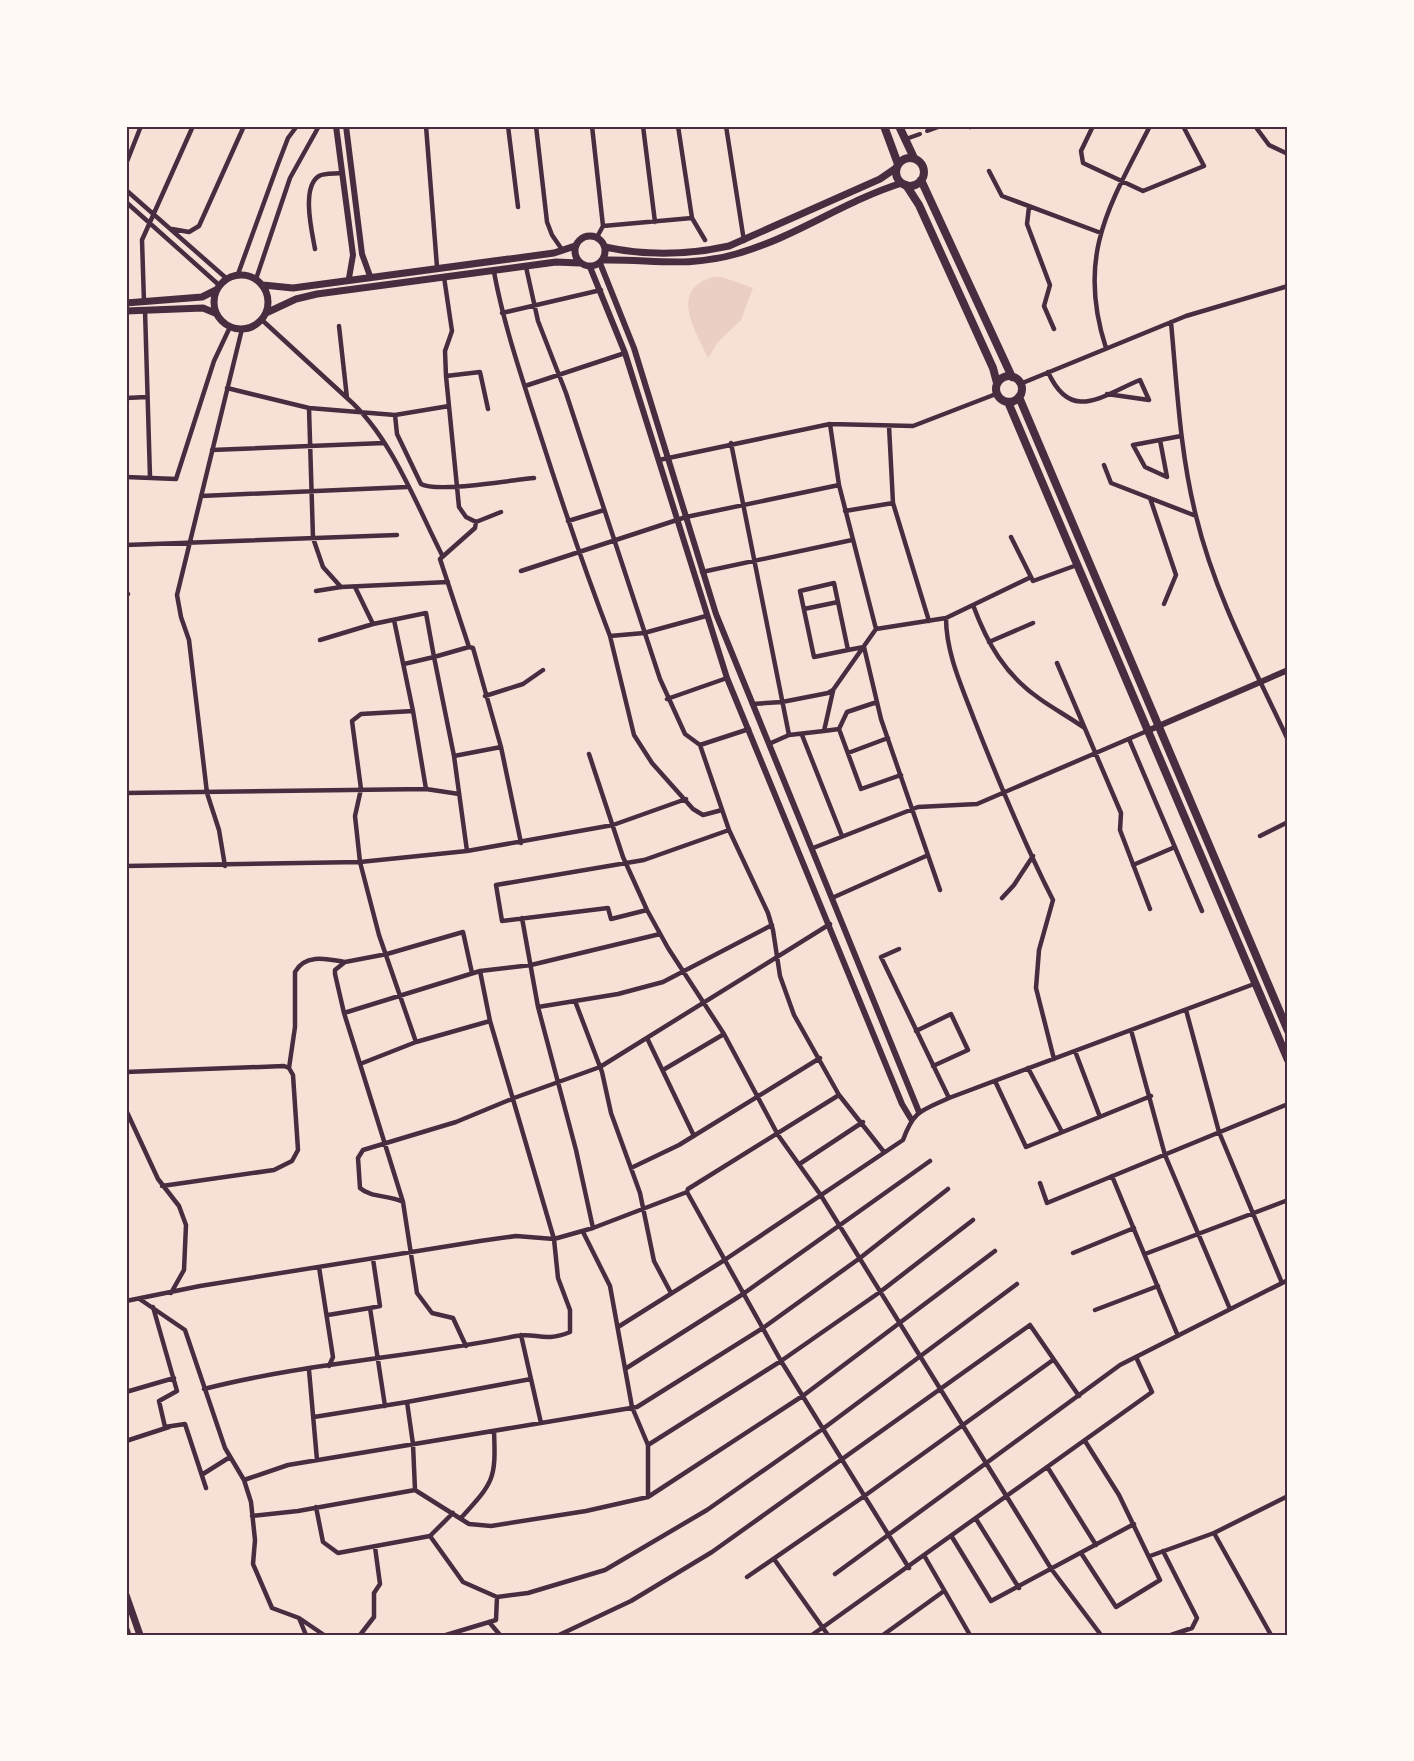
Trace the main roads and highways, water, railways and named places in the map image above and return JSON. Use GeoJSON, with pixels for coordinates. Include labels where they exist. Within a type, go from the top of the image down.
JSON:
{"type":"FeatureCollection","features":[{"type":"Feature","properties":{"kind":"main road"},"geometry":{"type":"LineString","coordinates":[[884,126],[897,166],[897,177],[919,205],[993,368],[997,383],[996,394],[1000,399],[1008,402],[1019,397]]}},
{"type":"Feature","properties":{"kind":"main road"},"geometry":{"type":"LineString","coordinates":[[126,311],[203,308],[216,313],[230,327],[242,329],[306,296],[562,261],[590,267],[602,261],[671,264],[737,254],[782,236],[870,194],[904,184],[915,185],[921,180],[924,168],[914,158],[899,126]]}},
{"type":"Feature","properties":{"kind":"main road"},"geometry":{"type":"LineString","coordinates":[[126,303],[201,297],[226,278],[238,274],[256,279],[263,285],[286,288],[563,251],[575,246],[582,238],[597,237],[605,247],[648,253],[685,253],[744,241],[880,179],[905,158],[914,158]]}},
{"type":"Feature","properties":{"kind":"main road"},"geometry":{"type":"LineString","coordinates":[[921,180],[1012,377],[1020,384],[1019,397],[1157,727],[1288,1031]]}},
{"type":"Feature","properties":{"kind":"main road"},"geometry":{"type":"LineString","coordinates":[[575,246],[579,263]]}},
{"type":"Feature","properties":{"kind":"main road"},"geometry":{"type":"LineString","coordinates":[[602,261],[605,247]]}},
{"type":"Feature","properties":{"kind":"main road"},"geometry":{"type":"LineString","coordinates":[[263,285],[268,304],[264,316]]}},
{"type":"Feature","properties":{"kind":"main road"},"geometry":{"type":"LineString","coordinates":[[216,313],[213,298],[217,287]]}},
{"type":"Feature","properties":{"kind":"main road"},"geometry":{"type":"LineString","coordinates":[[997,383],[1004,378],[1012,377]]}},
{"type":"Feature","properties":{"kind":"main road"},"geometry":{"type":"LineString","coordinates":[[1008,402],[1288,1060]]}},
{"type":"Feature","properties":{"kind":"main road"},"geometry":{"type":"LineString","coordinates":[[126,1595],[140,1635]]}},
{"type":"Feature","properties":{"kind":"main road"},"geometry":{"type":"LineString","coordinates":[[126,1629],[128,1635]]}}]}
